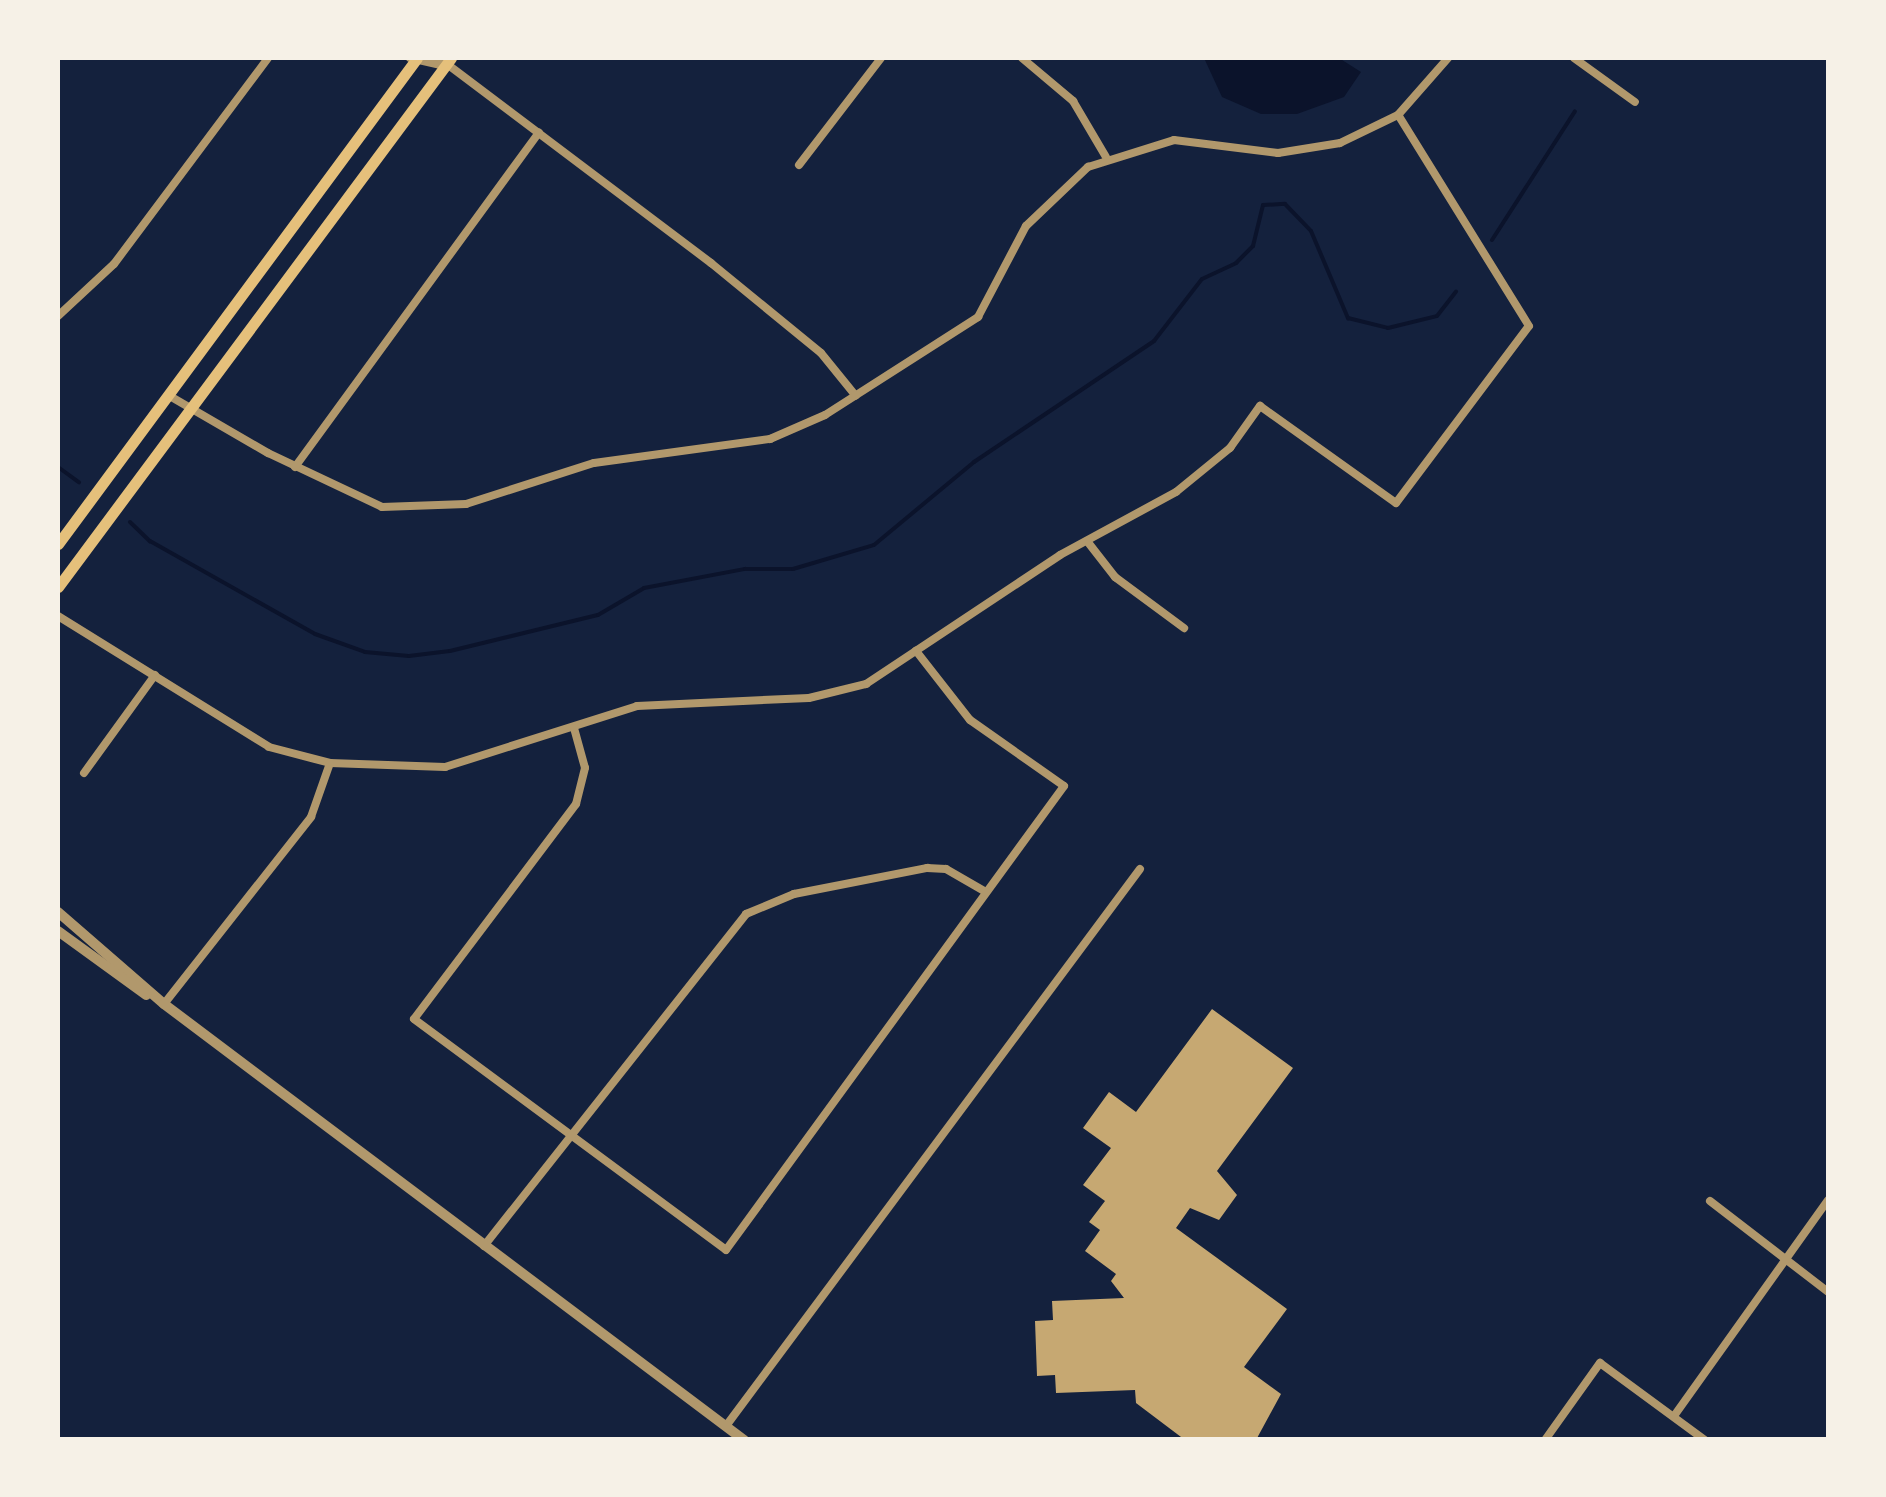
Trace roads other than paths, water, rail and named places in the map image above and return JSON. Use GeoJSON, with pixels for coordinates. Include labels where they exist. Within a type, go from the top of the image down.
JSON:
{"type":"FeatureCollection","features":[{"type":"Feature","properties":{"kind":"main road"},"geometry":{"type":"LineString","coordinates":[[58,544],[414,59]]}},
{"type":"Feature","properties":{"kind":"main road"},"geometry":{"type":"LineString","coordinates":[[58,587],[445,60]]}},
{"type":"Feature","properties":{"kind":"street"},"geometry":{"type":"LineString","coordinates":[[58,316],[114,264],[268,58]]}},
{"type":"Feature","properties":{"kind":"street"},"geometry":{"type":"LineString","coordinates":[[799,165],[882,58]]}},
{"type":"Feature","properties":{"kind":"street"},"geometry":{"type":"LineString","coordinates":[[1022,58],[1073,101],[1106,157]]}},
{"type":"Feature","properties":{"kind":"street"},"geometry":{"type":"LineString","coordinates":[[168,394],[294,467],[382,507],[466,504],[594,463],[770,439],[856,396],[978,317],[1041,206],[1106,157],[1197,139],[1278,153],[1321,148],[1398,115],[1448,58]]}},
{"type":"Feature","properties":{"kind":"street"},"geometry":{"type":"LineString","coordinates":[[1574,58],[1635,102]]}},
{"type":"Feature","properties":{"kind":"street"},"geometry":{"type":"LineString","coordinates":[[414,59],[445,60],[821,353],[856,396]]}},
{"type":"Feature","properties":{"kind":"street"},"geometry":{"type":"LineString","coordinates":[[58,616],[155,675],[230,728],[330,764],[445,767],[637,706],[809,698],[866,684],[1087,541],[1176,492],[1230,448],[1260,406],[1396,503],[1529,326],[1398,115]]}},
{"type":"Feature","properties":{"kind":"street"},"geometry":{"type":"LineString","coordinates":[[294,467],[539,132]]}},
{"type":"Feature","properties":{"kind":"street"},"geometry":{"type":"LineString","coordinates":[[1087,541],[1115,577],[1184,628]]}},
{"type":"Feature","properties":{"kind":"street"},"geometry":{"type":"LineString","coordinates":[[574,728],[585,768],[576,804],[414,1020],[726,1250],[1064,786],[970,720],[916,651]]}},
{"type":"Feature","properties":{"kind":"street"},"geometry":{"type":"LineString","coordinates":[[84,773],[155,675]]}},
{"type":"Feature","properties":{"kind":"street"},"geometry":{"type":"LineString","coordinates":[[164,1004],[311,817],[330,764]]}},
{"type":"Feature","properties":{"kind":"street"},"geometry":{"type":"LineString","coordinates":[[484,1246],[746,914],[794,894],[926,868],[946,869],[986,892]]}},
{"type":"Feature","properties":{"kind":"street"},"geometry":{"type":"LineString","coordinates":[[726,1426],[1140,869]]}},
{"type":"Feature","properties":{"kind":"street"},"geometry":{"type":"LineString","coordinates":[[58,912],[164,1004]]}},
{"type":"Feature","properties":{"kind":"street"},"geometry":{"type":"LineString","coordinates":[[58,931],[164,1004],[744,1440]]}},
{"type":"Feature","properties":{"kind":"street"},"geometry":{"type":"LineString","coordinates":[[1674,1416],[1782,1258],[1828,1200]]}},
{"type":"Feature","properties":{"kind":"street"},"geometry":{"type":"LineString","coordinates":[[1710,1201],[1828,1292]]}},
{"type":"Feature","properties":{"kind":"street"},"geometry":{"type":"LineString","coordinates":[[1545,1440],[1600,1363],[1705,1440]]}},
{"type":"Feature","properties":{"kind":"water"},"geometry":{"type":"Polygon","coordinates":[[[1204,58],[1339,58],[1361,72],[1344,97],[1297,114],[1261,114],[1222,97],[1204,58]]]}},
{"type":"Feature","properties":{"kind":"waterway"},"geometry":{"type":"LineString","coordinates":[[1492,240],[1575,111]]}},
{"type":"Feature","properties":{"kind":"waterway"},"geometry":{"type":"LineString","coordinates":[[130,522],[150,541],[315,634],[365,652],[409,656],[450,651],[598,615],[644,588],[745,569],[793,569],[874,545],[974,462],[1154,341],[1202,279],[1236,263],[1253,246],[1263,205],[1285,204],[1311,231],[1348,318],[1388,328],[1437,316],[1456,292]]}},
{"type":"Feature","properties":{"kind":"waterway"},"geometry":{"type":"LineString","coordinates":[[58,467],[79,482]]}}]}
